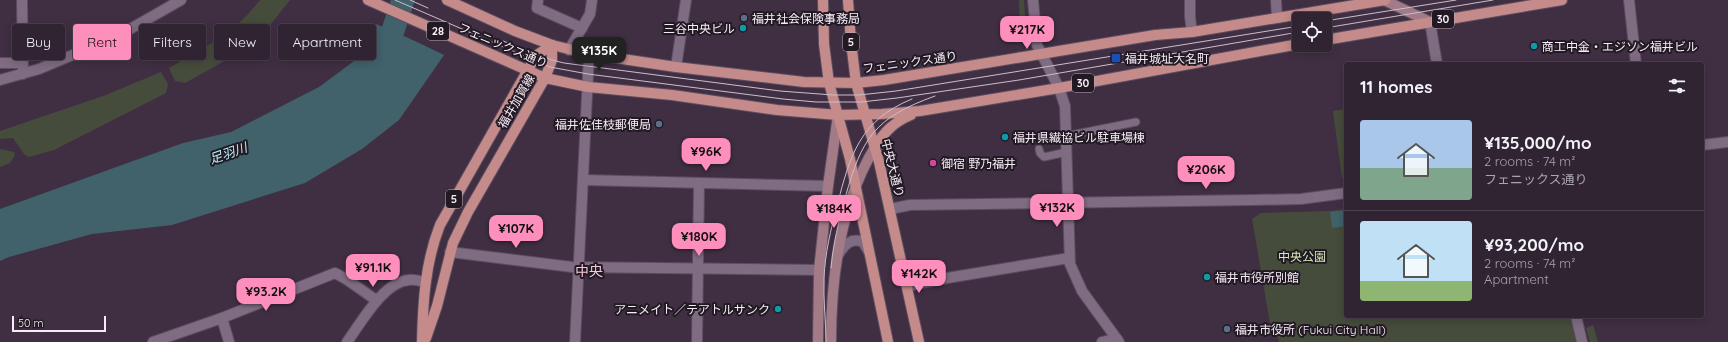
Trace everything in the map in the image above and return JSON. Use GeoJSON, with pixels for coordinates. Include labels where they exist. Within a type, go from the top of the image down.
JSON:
{"type":"FeatureCollection","features":[{"type":"Feature","properties":{"kind":"main road","name":"フェニックス通り"},"geometry":{"type":"LineString","coordinates":[[368,0],[545,78],[588,87],[672,96],[777,110],[838,115],[865,115],[920,111],[1059,88],[1292,45]]}},
{"type":"Feature","properties":{"kind":"main road","name":"フェニックス通り"},"geometry":{"type":"LineString","coordinates":[[446,0],[515,31],[569,50],[676,67],[781,80],[829,83],[856,83],[884,80],[1155,35],[1192,32],[1384,0]]}},
{"type":"Feature","properties":{"kind":"main road","name":"5"},"geometry":{"type":"LineString","coordinates":[[823,0],[824,44],[829,83]]}},
{"type":"Feature","properties":{"kind":"main road","name":"中央大通り"},"geometry":{"type":"LineString","coordinates":[[848,0],[856,83],[875,147],[890,208],[919,342]]}},
{"type":"Feature","properties":{"kind":"main road","name":"30"},"geometry":{"type":"LineString","coordinates":[[1332,39],[1562,0]]}},
{"type":"Feature","properties":{"kind":"main road","name":"福井加賀線"},"geometry":{"type":"LineString","coordinates":[[423,342],[425,282],[433,243],[440,225],[537,55],[552,45]]}},
{"type":"Feature","properties":{"kind":"main road","name":"福井加賀線"},"geometry":{"type":"LineString","coordinates":[[423,342],[437,306],[450,252],[468,212],[545,78],[552,60],[552,45]]}},
{"type":"Feature","properties":{"kind":"main road"},"geometry":{"type":"LineString","coordinates":[[829,83],[850,159],[888,342]]}},
{"type":"Feature","properties":{"kind":"main road"},"geometry":{"type":"LineString","coordinates":[[875,147],[893,124],[920,111]]}},
{"type":"Feature","properties":{"kind":"street"},"geometry":{"type":"LineString","coordinates":[[22,0],[22,68]]}},
{"type":"Feature","properties":{"kind":"street"},"geometry":{"type":"LineString","coordinates":[[0,63],[22,68],[39,69],[118,36],[181,0]]}},
{"type":"Feature","properties":{"kind":"street"},"geometry":{"type":"LineString","coordinates":[[538,0],[536,8],[582,28]]}},
{"type":"Feature","properties":{"kind":"street"},"geometry":{"type":"LineString","coordinates":[[569,50],[590,14],[592,0]]}},
{"type":"Feature","properties":{"kind":"street"},"geometry":{"type":"LineString","coordinates":[[676,67],[686,0]]}},
{"type":"Feature","properties":{"kind":"street"},"geometry":{"type":"LineString","coordinates":[[1034,0],[1036,43],[1059,88],[1065,106],[1069,258],[1073,274],[1082,291],[1118,341]]}},
{"type":"Feature","properties":{"kind":"street"},"geometry":{"type":"LineString","coordinates":[[1190,0],[1192,32]]}},
{"type":"Feature","properties":{"kind":"street"},"geometry":{"type":"LineString","coordinates":[[1276,0],[1277,18]]}},
{"type":"Feature","properties":{"kind":"street"},"geometry":{"type":"LineString","coordinates":[[1384,0],[1430,22],[1437,62]]}},
{"type":"Feature","properties":{"kind":"street"},"geometry":{"type":"LineString","coordinates":[[1628,0],[1636,62]]}},
{"type":"Feature","properties":{"kind":"street"},"geometry":{"type":"LineString","coordinates":[[576,342],[589,54]]}},
{"type":"Feature","properties":{"kind":"street"},"geometry":{"type":"LineString","coordinates":[[0,80],[22,68]]}},
{"type":"Feature","properties":{"kind":"street"},"geometry":{"type":"LineString","coordinates":[[818,342],[819,270],[828,186],[838,115]]}},
{"type":"Feature","properties":{"kind":"street"},"geometry":{"type":"LineString","coordinates":[[1704,145],[1728,142]]}},
{"type":"Feature","properties":{"kind":"street"},"geometry":{"type":"LineString","coordinates":[[831,342],[833,283],[845,220],[865,163],[875,147]]}},
{"type":"Feature","properties":{"kind":"street"},"geometry":{"type":"LineString","coordinates":[[584,180],[828,186]]}},
{"type":"Feature","properties":{"kind":"street"},"geometry":{"type":"LineString","coordinates":[[697,342],[699,183]]}},
{"type":"Feature","properties":{"kind":"street"},"geometry":{"type":"LineString","coordinates":[[890,208],[910,205],[1287,199],[1344,193]]}},
{"type":"Feature","properties":{"kind":"street"},"geometry":{"type":"LineString","coordinates":[[837,257],[844,245],[854,240],[863,242],[868,248],[869,254]]}},
{"type":"Feature","properties":{"kind":"street"},"geometry":{"type":"LineString","coordinates":[[450,252],[580,267],[819,270]]}},
{"type":"Feature","properties":{"kind":"street"},"geometry":{"type":"LineString","coordinates":[[907,286],[946,278],[1069,258]]}},
{"type":"Feature","properties":{"kind":"street"},"geometry":{"type":"LineString","coordinates":[[153,342],[222,318],[334,273],[346,279],[376,300]]}},
{"type":"Feature","properties":{"kind":"street"},"geometry":{"type":"LineString","coordinates":[[347,342],[376,300],[399,283],[410,280],[425,282]]}},
{"type":"Feature","properties":{"kind":"street"},"geometry":{"type":"LineString","coordinates":[[222,318],[229,342]]}},
{"type":"Feature","properties":{"kind":"street"},"geometry":{"type":"LineString","coordinates":[[1576,318],[1582,342]]}},
{"type":"Feature","properties":{"kind":"street"},"geometry":{"type":"LineString","coordinates":[[1102,342],[1118,341]]}},
{"type":"Feature","properties":{"kind":"lane"},"geometry":{"type":"LineString","coordinates":[[1066,136],[1136,122]]}},
{"type":"Feature","properties":{"kind":"lane"},"geometry":{"type":"LineString","coordinates":[[1039,149],[1040,153],[1044,157],[1067,152]]}},
{"type":"Feature","properties":{"kind":"green space"},"geometry":{"type":"Polygon","coordinates":[[[260,0],[290,0],[270,25],[238,24],[260,0]]]}},
{"type":"Feature","properties":{"kind":"green space"},"geometry":{"type":"Polygon","coordinates":[[[1019,0],[1024,0],[1026,33],[1020,33],[1019,0]]]}},
{"type":"Feature","properties":{"kind":"green space"},"geometry":{"type":"Polygon","coordinates":[[[214,42],[214,60],[226,60],[185,83],[175,81],[169,68],[183,60],[206,60],[207,46],[214,42]]]}},
{"type":"Feature","properties":{"kind":"green space"},"geometry":{"type":"Polygon","coordinates":[[[161,72],[168,84],[166,93],[54,150],[29,157],[24,154],[13,138],[0,139],[0,131],[106,95],[161,72]]]}},
{"type":"Feature","properties":{"kind":"green space"},"geometry":{"type":"Polygon","coordinates":[[[1344,109],[1344,178],[1342,178],[1333,111],[1344,109]]]}},
{"type":"Feature","properties":{"kind":"green space"},"geometry":{"type":"Polygon","coordinates":[[[0,149],[14,152],[15,155],[10,163],[0,167],[0,149]]]}},
{"type":"Feature","properties":{"kind":"green space","name":"中央公園"},"geometry":{"type":"Polygon","coordinates":[[[1344,209],[1344,318],[1570,318],[1576,342],[1279,342],[1277,334],[1272,335],[1252,219],[1261,213],[1344,209]]]}},
{"type":"Feature","properties":{"kind":"green space"},"geometry":{"type":"Polygon","coordinates":[[[1593,325],[1598,342],[1590,342],[1586,328],[1593,325]]]}},
{"type":"Feature","properties":{"kind":"water"},"geometry":{"type":"Polygon","coordinates":[[[376,22],[444,55],[399,120],[362,149],[305,183],[172,225],[92,234],[9,257],[0,261],[0,209],[183,143],[231,132],[319,87],[355,60],[376,60],[376,22]]]}},
{"type":"Feature","properties":{"kind":"water"},"geometry":{"type":"Polygon","coordinates":[[[1344,210],[1344,226],[1332,228],[1330,212],[1344,210]]]}},
{"type":"Feature","properties":{"kind":"pier"},"geometry":{"type":"Polygon","coordinates":[[[377,20],[445,53],[445,54],[374,23],[377,20]]]}},
{"type":"Feature","properties":{"kind":"waterway","name":"足羽川"},"geometry":{"type":"LineString","coordinates":[[381,58],[386,52],[403,0]]}},
{"type":"Feature","properties":{"kind":"tunnel"},"geometry":{"type":"LineString","coordinates":[[813,202],[828,220]]}},
{"type":"Feature","properties":{"kind":"tram line"},"geometry":{"type":"LineString","coordinates":[[395,0],[550,67],[588,74],[816,102],[861,102],[897,98],[1019,80],[1292,33]]}},
{"type":"Feature","properties":{"kind":"tram line"},"geometry":{"type":"LineString","coordinates":[[410,0],[428,8]]}},
{"type":"Feature","properties":{"kind":"tram line"},"geometry":{"type":"LineString","coordinates":[[1332,20],[1456,0]]}},
{"type":"Feature","properties":{"kind":"tram line"},"geometry":{"type":"LineString","coordinates":[[1332,27],[1493,0]]}},
{"type":"Feature","properties":{"kind":"tram line"},"geometry":{"type":"LineString","coordinates":[[503,41],[552,60],[564,63],[780,91],[833,95],[859,95],[896,91],[1292,27]]}},
{"type":"Feature","properties":{"kind":"tram line"},"geometry":{"type":"LineString","coordinates":[[831,268],[838,224],[845,198],[851,177],[865,145],[884,122],[914,104],[935,96]]}},
{"type":"Feature","properties":{"kind":"tram line"},"geometry":{"type":"LineString","coordinates":[[826,342],[824,286],[826,259],[833,223],[847,171],[860,141],[869,129],[880,117],[912,99]]}},
{"type":"Feature","properties":{"kind":"place","name":"福井社会保険事務局"},"geometry":{"type":"Point","coordinates":[744,18]}},
{"type":"Feature","properties":{"kind":"place","name":"三谷中央ビル"},"geometry":{"type":"Point","coordinates":[743,28]}},
{"type":"Feature","properties":{"kind":"place","name":"商工中金・エジソン福井ビル"},"geometry":{"type":"Point","coordinates":[1534,46]}},
{"type":"Feature","properties":{"kind":"place","name":"福井城址大名町"},"geometry":{"type":"Point","coordinates":[1116,58]}},
{"type":"Feature","properties":{"kind":"place","name":"福井佐佳枝郵便局"},"geometry":{"type":"Point","coordinates":[659,124]}},
{"type":"Feature","properties":{"kind":"place","name":"福井県繊協ビル駐車場棟"},"geometry":{"type":"Point","coordinates":[1005,137]}},
{"type":"Feature","properties":{"kind":"place","name":"御宿 野乃福井"},"geometry":{"type":"Point","coordinates":[933,163]}},
{"type":"Feature","properties":{"kind":"place","name":"福井市役所別館"},"geometry":{"type":"Point","coordinates":[1207,277]}},
{"type":"Feature","properties":{"kind":"place","name":"アニメイト／テアトルサンク"},"geometry":{"type":"Point","coordinates":[778,309]}},
{"type":"Feature","properties":{"kind":"place","name":"福井市役所 (Fukui City Hall)"},"geometry":{"type":"Point","coordinates":[1227,329]}},
{"type":"Feature","properties":{"kind":"district","name":"中央"},"geometry":{"type":"Point","coordinates":[589,271]}}]}
